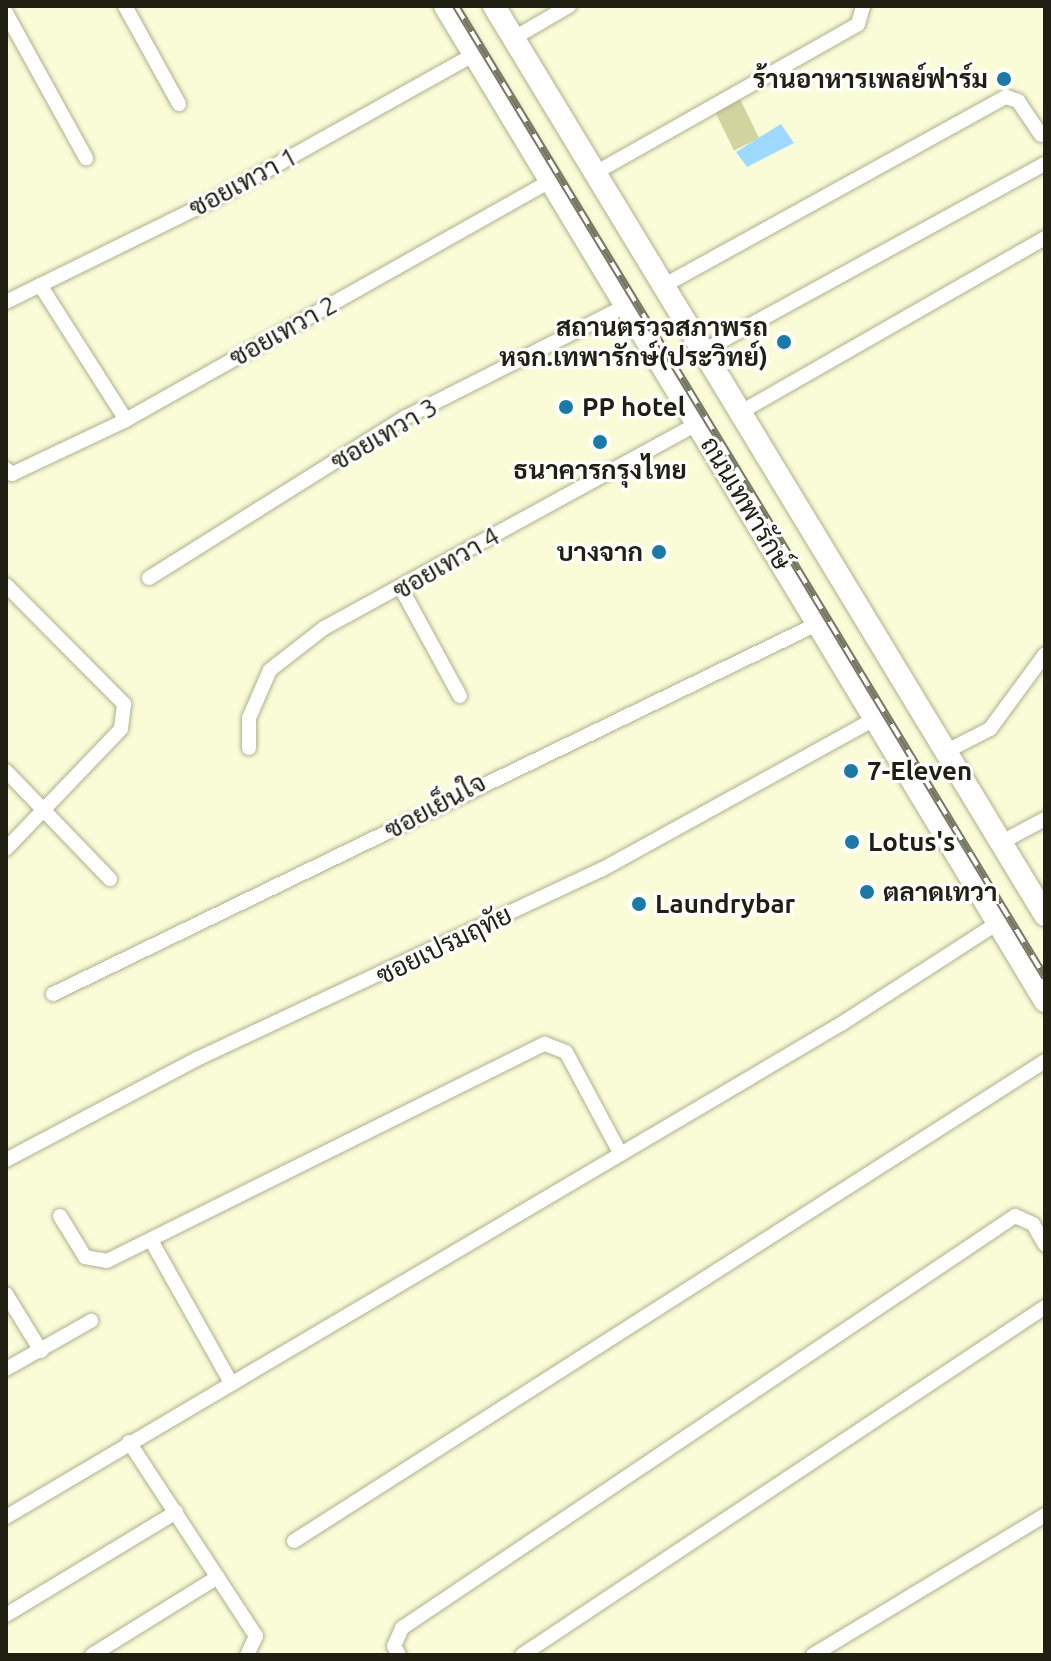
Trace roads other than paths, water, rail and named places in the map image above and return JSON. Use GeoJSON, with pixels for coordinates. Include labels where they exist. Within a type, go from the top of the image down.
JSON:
{"type":"FeatureCollection","features":[{"type":"Feature","properties":{"kind":"main road","name":"ถนนเทพารักษ์"},"geometry":{"type":"LineString","coordinates":[[445,6],[1045,1001]]}},
{"type":"Feature","properties":{"kind":"main road","name":"ถนนเทพารักษ์"},"geometry":{"type":"LineString","coordinates":[[494,6],[1045,915]]}},
{"type":"Feature","properties":{"kind":"street"},"geometry":{"type":"LineString","coordinates":[[125,6],[179,104]]}},
{"type":"Feature","properties":{"kind":"street"},"geometry":{"type":"LineString","coordinates":[[514,38],[569,6]]}},
{"type":"Feature","properties":{"kind":"street"},"geometry":{"type":"LineString","coordinates":[[595,173],[858,24],[863,6]]}},
{"type":"Feature","properties":{"kind":"street"},"geometry":{"type":"LineString","coordinates":[[6,13],[86,158]]}},
{"type":"Feature","properties":{"kind":"street","name":"ซอยเทวา 1"},"geometry":{"type":"LineString","coordinates":[[6,302],[219,197],[475,54]]}},
{"type":"Feature","properties":{"kind":"street"},"geometry":{"type":"LineString","coordinates":[[663,286],[1006,97],[1018,101],[1041,135]]}},
{"type":"Feature","properties":{"kind":"street"},"geometry":{"type":"LineString","coordinates":[[703,351],[1045,164]]}},
{"type":"Feature","properties":{"kind":"street","name":"ซอยเทวา 2"},"geometry":{"type":"LineString","coordinates":[[8,472],[126,420],[552,180]]}},
{"type":"Feature","properties":{"kind":"street"},"geometry":{"type":"LineString","coordinates":[[741,412],[1045,238]]}},
{"type":"Feature","properties":{"kind":"street"},"geometry":{"type":"LineString","coordinates":[[40,285],[126,420]]}},
{"type":"Feature","properties":{"kind":"street","name":"ซอยเทวา 3"},"geometry":{"type":"LineString","coordinates":[[149,578],[406,417],[628,305]]}},
{"type":"Feature","properties":{"kind":"street","name":"ซอยเทวา 4"},"geometry":{"type":"LineString","coordinates":[[249,748],[249,718],[270,670],[324,628],[698,423]]}},
{"type":"Feature","properties":{"kind":"street"},"geometry":{"type":"LineString","coordinates":[[6,585],[124,704],[121,729],[6,849]]}},
{"type":"Feature","properties":{"kind":"street"},"geometry":{"type":"LineString","coordinates":[[401,588],[460,696]]}},
{"type":"Feature","properties":{"kind":"street","name":"ซอยเย็นใจ"},"geometry":{"type":"LineString","coordinates":[[53,994],[819,623]]}},
{"type":"Feature","properties":{"kind":"street"},"geometry":{"type":"LineString","coordinates":[[945,752],[990,729],[1045,654]]}},
{"type":"Feature","properties":{"kind":"street","name":"ซอยเปรมฤทัย"},"geometry":{"type":"LineString","coordinates":[[6,1160],[199,1058],[601,870],[876,718]]}},
{"type":"Feature","properties":{"kind":"street"},"geometry":{"type":"LineString","coordinates":[[6,771],[110,879]]}},
{"type":"Feature","properties":{"kind":"street"},"geometry":{"type":"LineString","coordinates":[[1000,843],[1045,819]]}},
{"type":"Feature","properties":{"kind":"street"},"geometry":{"type":"LineString","coordinates":[[6,1517],[619,1151],[841,1024],[998,923]]}},
{"type":"Feature","properties":{"kind":"street"},"geometry":{"type":"LineString","coordinates":[[60,1216],[94,1262],[152,1242],[545,1044],[566,1052],[619,1151]]}},
{"type":"Feature","properties":{"kind":"street"},"geometry":{"type":"LineString","coordinates":[[294,1541],[1045,1061]]}},
{"type":"Feature","properties":{"kind":"street"},"geometry":{"type":"LineString","coordinates":[[399,1655],[394,1646],[402,1628],[1015,1216],[1033,1224],[1045,1245]]}},
{"type":"Feature","properties":{"kind":"street"},"geometry":{"type":"LineString","coordinates":[[152,1242],[231,1383]]}},
{"type":"Feature","properties":{"kind":"street"},"geometry":{"type":"LineString","coordinates":[[6,1294],[41,1351]]}},
{"type":"Feature","properties":{"kind":"street"},"geometry":{"type":"LineString","coordinates":[[522,1655],[1045,1307]]}},
{"type":"Feature","properties":{"kind":"street"},"geometry":{"type":"LineString","coordinates":[[6,1369],[91,1321]]}},
{"type":"Feature","properties":{"kind":"street"},"geometry":{"type":"LineString","coordinates":[[129,1442],[256,1636],[247,1655]]}},
{"type":"Feature","properties":{"kind":"street"},"geometry":{"type":"LineString","coordinates":[[6,1615],[176,1512]]}},
{"type":"Feature","properties":{"kind":"street"},"geometry":{"type":"LineString","coordinates":[[813,1655],[1045,1515]]}},
{"type":"Feature","properties":{"kind":"street"},"geometry":{"type":"LineString","coordinates":[[92,1655],[218,1577]]}},
{"type":"Feature","properties":{"kind":"water"},"geometry":{"type":"Polygon","coordinates":[[[781,124],[794,143],[747,167],[736,152],[781,124]]]}},
{"type":"Feature","properties":{"kind":"railway"},"geometry":{"type":"LineString","coordinates":[[456,6],[1045,977]]}},
{"type":"Feature","properties":{"kind":"place","name":"ร้านอาหารเพลย์ฟาร์ม"},"geometry":{"type":"Point","coordinates":[1004,79]}},
{"type":"Feature","properties":{"kind":"place","name":"สถานตรวจสภาพรถ หจก.เทพารักษ์(ประวิทย์)"},"geometry":{"type":"Point","coordinates":[784,342]}},
{"type":"Feature","properties":{"kind":"place","name":"PP hotel"},"geometry":{"type":"Point","coordinates":[566,407]}},
{"type":"Feature","properties":{"kind":"place","name":"ธนาคารกรุงไทย"},"geometry":{"type":"Point","coordinates":[600,442]}},
{"type":"Feature","properties":{"kind":"place","name":"บางจาก"},"geometry":{"type":"Point","coordinates":[659,552]}},
{"type":"Feature","properties":{"kind":"place","name":"7-Eleven"},"geometry":{"type":"Point","coordinates":[851,771]}},
{"type":"Feature","properties":{"kind":"place","name":"Lotus's"},"geometry":{"type":"Point","coordinates":[852,842]}},
{"type":"Feature","properties":{"kind":"place","name":"ตลาดเทวา"},"geometry":{"type":"Point","coordinates":[867,892]}},
{"type":"Feature","properties":{"kind":"place","name":"Laundrybar"},"geometry":{"type":"Point","coordinates":[639,904]}}]}
